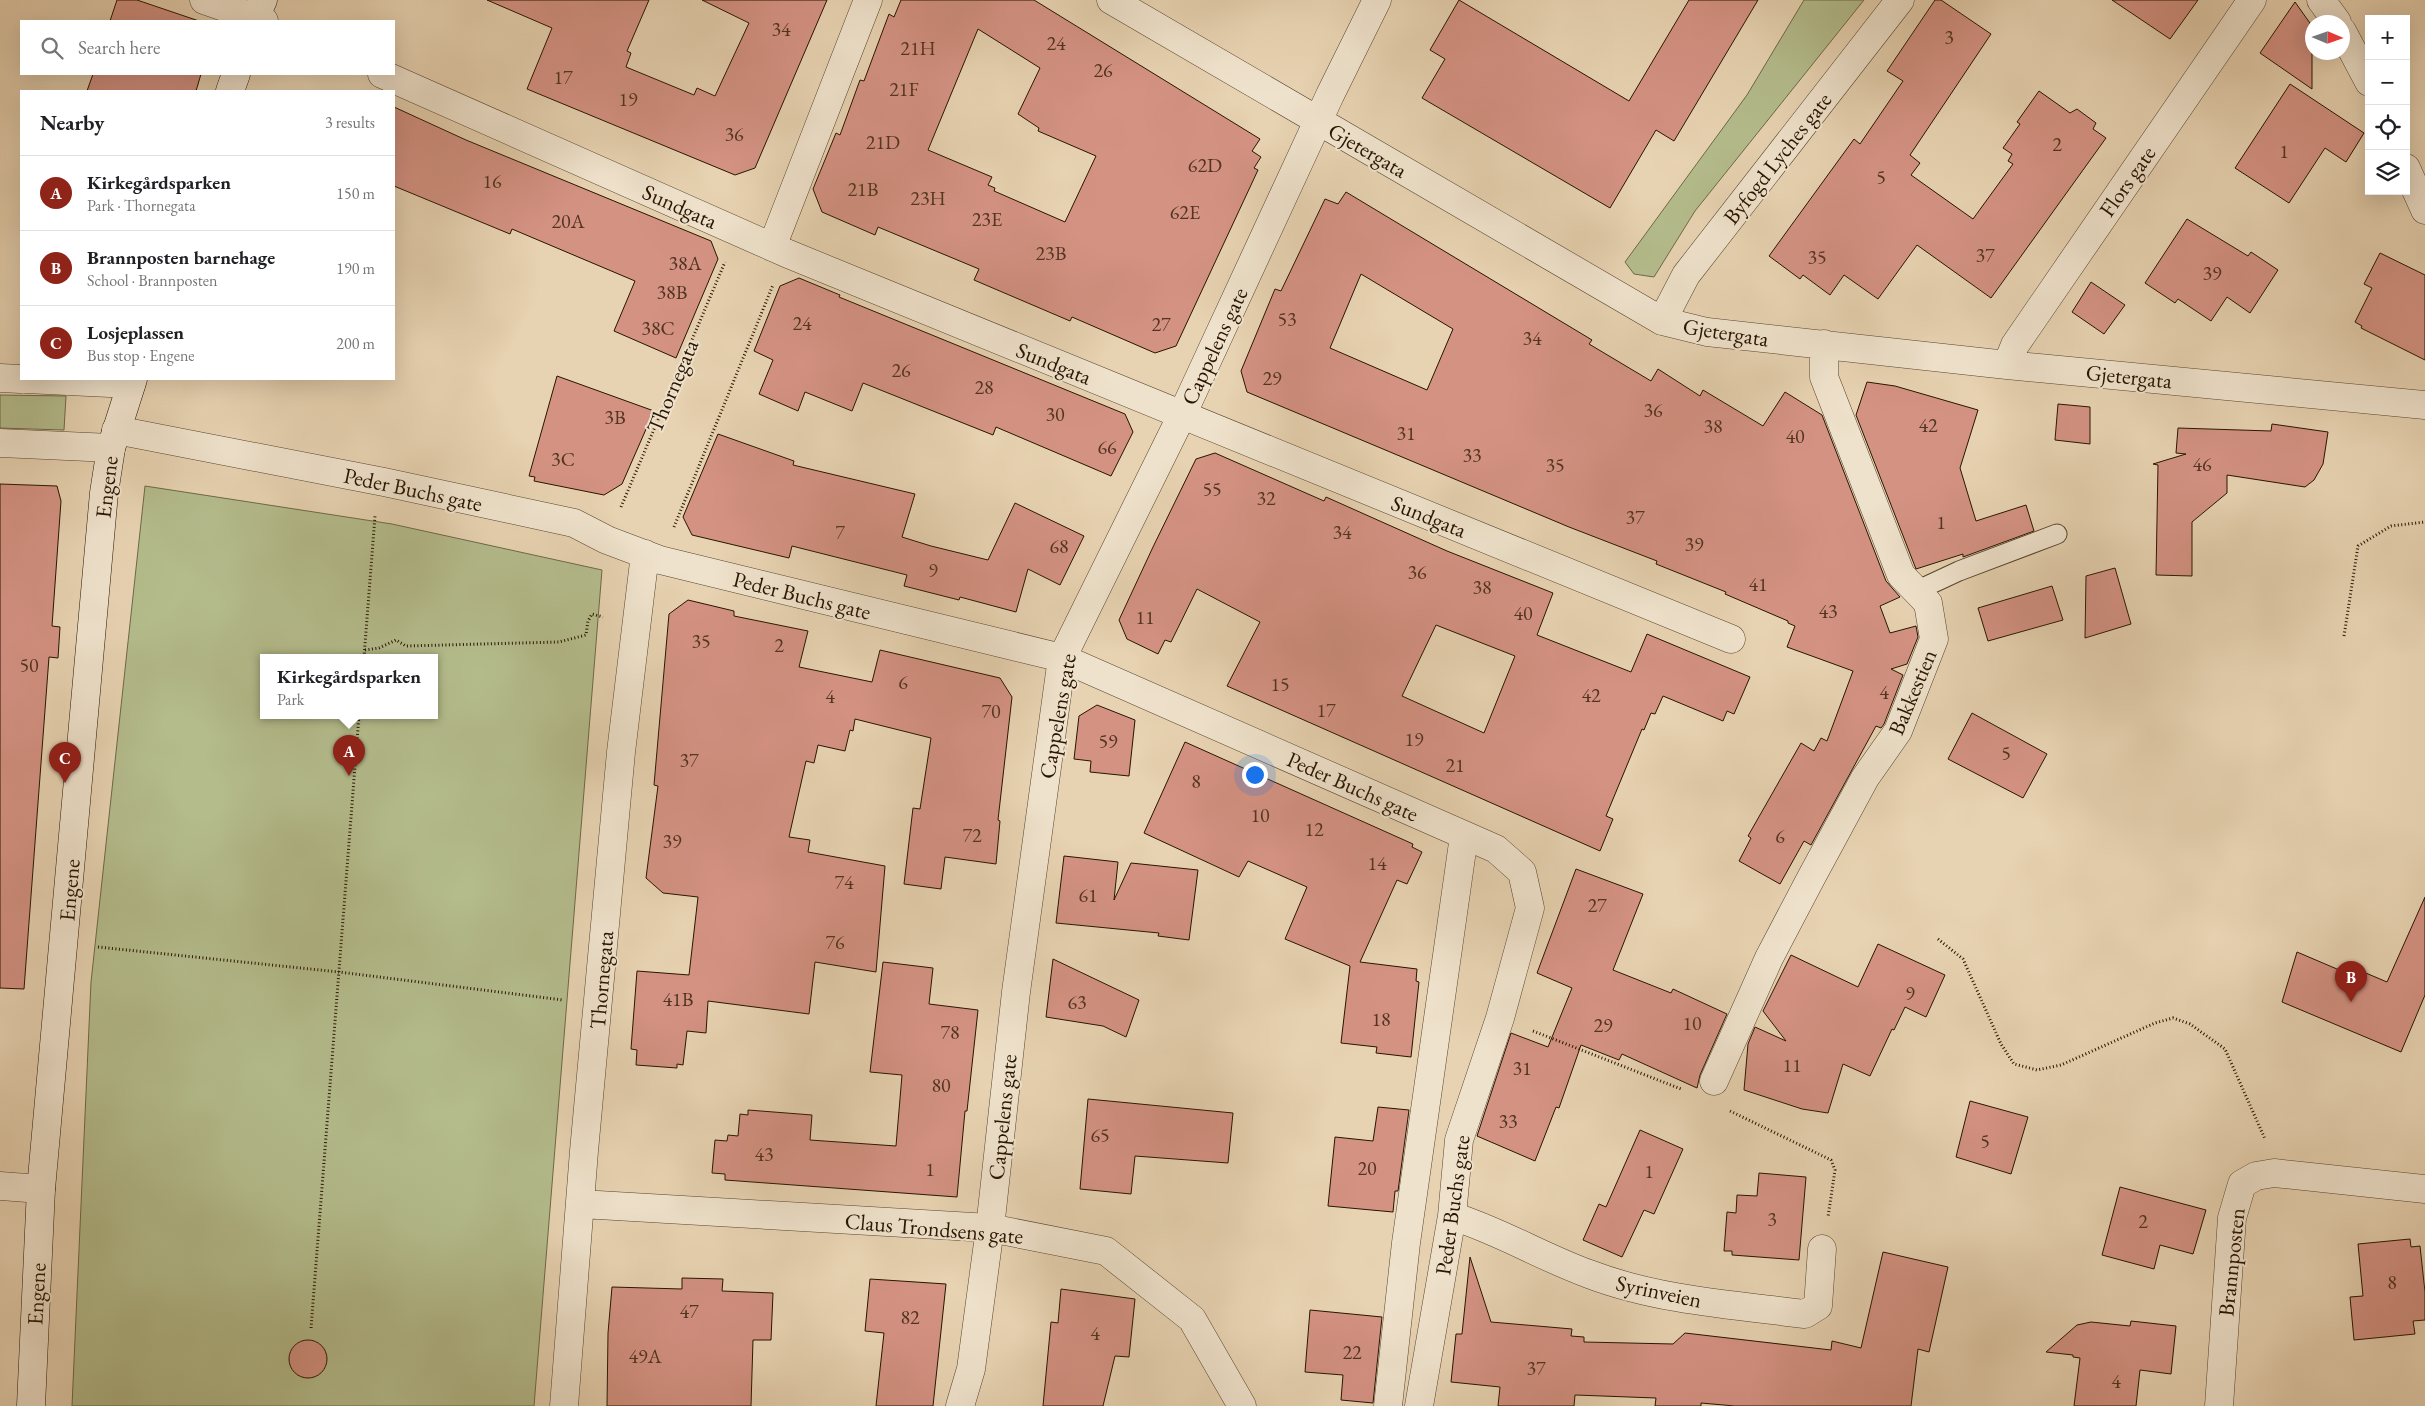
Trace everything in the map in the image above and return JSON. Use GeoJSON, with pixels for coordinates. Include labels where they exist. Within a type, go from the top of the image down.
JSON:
{"type":"FeatureCollection","features":[{"type":"Feature","properties":{"kind":"street"},"geometry":{"type":"LineString","coordinates":[[204,0],[259,15]]}},
{"type":"Feature","properties":{"kind":"street"},"geometry":{"type":"LineString","coordinates":[[779,250],[868,0]]}},
{"type":"Feature","properties":{"kind":"street","name":"Gjetergata"},"geometry":{"type":"LineString","coordinates":[[1112,0],[1662,321],[1707,332],[2006,365],[2425,405]]}},
{"type":"Feature","properties":{"kind":"street","name":"Cappelens gate"},"geometry":{"type":"LineString","coordinates":[[960,1406],[971,1369],[990,1228],[1016,992],[1062,658],[1182,415],[1377,0]]}},
{"type":"Feature","properties":{"kind":"street","name":"Byfogd Lyches gate"},"geometry":{"type":"LineString","coordinates":[[1662,321],[1686,275],[1900,0]]}},
{"type":"Feature","properties":{"kind":"street","name":"Flors gate"},"geometry":{"type":"LineString","coordinates":[[2006,365],[2014,345],[2252,0]]}},
{"type":"Feature","properties":{"kind":"street"},"geometry":{"type":"LineString","coordinates":[[2321,0],[2332,15]]}},
{"type":"Feature","properties":{"kind":"street"},"geometry":{"type":"LineString","coordinates":[[2350,45],[2365,74]]}},
{"type":"Feature","properties":{"kind":"street"},"geometry":{"type":"LineString","coordinates":[[230,90],[236,75]]}},
{"type":"Feature","properties":{"kind":"street","name":"Sundgata"},"geometry":{"type":"LineString","coordinates":[[384,75],[779,250],[1731,638]]}},
{"type":"Feature","properties":{"kind":"street"},"geometry":{"type":"LineString","coordinates":[[2410,177],[2425,210]]}},
{"type":"Feature","properties":{"kind":"street","name":"Bakkestien"},"geometry":{"type":"LineString","coordinates":[[1708,1089],[1769,958],[1811,878],[1866,778],[1898,731],[1934,639],[1928,603],[1901,575],[1824,377],[1824,344]]}},
{"type":"Feature","properties":{"kind":"street"},"geometry":{"type":"LineString","coordinates":[[0,378],[20,378]]}},
{"type":"Feature","properties":{"kind":"street"},"geometry":{"type":"LineString","coordinates":[[79,380],[132,381]]}},
{"type":"Feature","properties":{"kind":"street","name":"Engene"},"geometry":{"type":"LineString","coordinates":[[31,1406],[41,1189],[104,493],[114,439],[132,381]]}},
{"type":"Feature","properties":{"kind":"street","name":"Peder Buchs gate"},"geometry":{"type":"LineString","coordinates":[[0,443],[114,439],[384,482],[574,524],[607,540],[652,557],[1062,658],[1496,849],[1522,872],[1530,908],[1500,1018],[1459,1140],[1452,1216],[1419,1406]]}},
{"type":"Feature","properties":{"kind":"street","name":"Thornegata"},"geometry":{"type":"LineString","coordinates":[[564,1406],[580,1204],[621,752],[636,622],[652,557]]}},
{"type":"Feature","properties":{"kind":"street","name":"Peder Buchs gate"},"geometry":{"type":"LineString","coordinates":[[1388,1406],[1406,1243],[1464,836]]}},
{"type":"Feature","properties":{"kind":"street","name":"Brannposten"},"geometry":{"type":"LineString","coordinates":[[2220,1406],[2232,1218],[2242,1184],[2256,1176],[2274,1173],[2425,1189]]}},
{"type":"Feature","properties":{"kind":"street"},"geometry":{"type":"LineString","coordinates":[[0,1186],[41,1189]]}},
{"type":"Feature","properties":{"kind":"street","name":"Claus Trondsens gate"},"geometry":{"type":"LineString","coordinates":[[580,1204],[990,1228],[1106,1251],[1192,1319],[1242,1406]]}},
{"type":"Feature","properties":{"kind":"street","name":"Syrinveien"},"geometry":{"type":"LineString","coordinates":[[1452,1216],[1474,1223],[1589,1275],[1654,1294],[1805,1314],[1818,1306],[1822,1249]]}},
{"type":"Feature","properties":{"kind":"lane"},"geometry":{"type":"LineString","coordinates":[[1916,590],[1959,571],[2057,534]]}},
{"type":"Feature","properties":{"kind":"path","name":"Thornegata"},"geometry":{"type":"LineString","coordinates":[[607,540],[738,232]]}},
{"type":"Feature","properties":{"kind":"path"},"geometry":{"type":"LineString","coordinates":[[652,557],[779,250]]}},
{"type":"Feature","properties":{"kind":"path"},"geometry":{"type":"LineString","coordinates":[[364,654],[376,513],[384,482]]}},
{"type":"Feature","properties":{"kind":"path"},"geometry":{"type":"LineString","coordinates":[[2344,636],[2358,546],[2391,526],[2425,522]]}},
{"type":"Feature","properties":{"kind":"path"},"geometry":{"type":"LineString","coordinates":[[365,650],[379,648],[396,640],[406,646],[560,642],[586,634],[588,621],[592,614],[636,622]]}},
{"type":"Feature","properties":{"kind":"path"},"geometry":{"type":"LineString","coordinates":[[311,1328],[359,719]]}},
{"type":"Feature","properties":{"kind":"path"},"geometry":{"type":"LineString","coordinates":[[1938,939],[1963,959],[2001,1044],[2014,1064],[2037,1070],[2061,1065],[2156,1023],[2173,1018],[2190,1024],[2225,1049],[2266,1140],[2274,1173]]}},
{"type":"Feature","properties":{"kind":"path"},"geometry":{"type":"LineString","coordinates":[[64,944],[339,972],[599,1004]]}},
{"type":"Feature","properties":{"kind":"path"},"geometry":{"type":"LineString","coordinates":[[1500,1018],[1708,1089],[1832,1160],[1835,1170],[1822,1249]]}},
{"type":"Feature","properties":{"kind":"green space"},"geometry":{"type":"Polygon","coordinates":[[[1804,0],[1864,0],[1695,211],[1654,277],[1634,274],[1625,262],[1747,95],[1804,0]]]}},
{"type":"Feature","properties":{"kind":"green space"},"geometry":{"type":"Polygon","coordinates":[[[0,395],[66,396],[64,430],[0,428],[0,395]]]}},
{"type":"Feature","properties":{"kind":"green space"},"geometry":{"type":"Polygon","coordinates":[[[145,486],[392,524],[602,570],[534,1406],[72,1406],[91,982],[145,486]]]}},
{"type":"Feature","properties":{"kind":"building"},"geometry":{"type":"Polygon","coordinates":[[[117,0],[137,0],[196,20],[110,20],[117,0]]]}},
{"type":"Feature","properties":{"kind":"building"},"geometry":{"type":"Polygon","coordinates":[[[487,0],[649,0],[627,51],[631,53],[626,67],[694,95],[697,88],[715,96],[749,23],[702,0],[827,0],[755,168],[735,175],[527,89],[552,28],[487,0]]]}},
{"type":"Feature","properties":{"kind":"building"},"geometry":{"type":"Polygon","coordinates":[[[901,0],[1034,0],[1260,139],[1252,151],[1261,157],[1254,168],[1258,170],[1176,346],[1155,353],[1072,317],[1070,321],[974,280],[979,269],[878,227],[875,235],[822,212],[813,189],[836,133],[840,135],[860,80],[864,81],[889,14],[894,17],[901,0]],[[978,29],[928,150],[992,177],[988,185],[995,188],[994,191],[1065,222],[1096,156],[1038,131],[1039,128],[1018,114],[1040,68],[978,29]]]}},
{"type":"Feature","properties":{"kind":"building"},"geometry":{"type":"Polygon","coordinates":[[[1459,0],[1629,101],[1689,0],[1758,0],[1674,141],[1656,130],[1610,208],[1422,98],[1445,59],[1430,50],[1459,0]]]}},
{"type":"Feature","properties":{"kind":"building"},"geometry":{"type":"Polygon","coordinates":[[[1935,0],[1941,0],[1991,34],[1910,155],[1920,163],[1911,175],[1973,219],[2013,164],[2008,161],[2012,154],[2003,148],[2020,124],[2017,122],[2039,91],[2070,113],[2077,109],[2096,123],[2093,129],[2106,138],[1991,298],[1917,245],[1878,299],[1844,275],[1830,295],[1803,275],[1800,279],[1769,256],[1854,139],[1860,144],[1903,81],[1887,71],[1935,0]]]}},
{"type":"Feature","properties":{"kind":"building"},"geometry":{"type":"Polygon","coordinates":[[[2112,0],[2198,0],[2170,39],[2112,0]]]}},
{"type":"Feature","properties":{"kind":"building"},"geometry":{"type":"Polygon","coordinates":[[[2295,2],[2305,16],[2305,60],[2312,60],[2312,89],[2260,53],[2295,2]]]}},
{"type":"Feature","properties":{"kind":"building"},"geometry":{"type":"Polygon","coordinates":[[[93,75],[201,75],[196,90],[87,90],[93,75]]]}},
{"type":"Feature","properties":{"kind":"building"},"geometry":{"type":"Polygon","coordinates":[[[2290,84],[2364,133],[2346,162],[2325,148],[2289,203],[2235,168],[2290,84]]]}},
{"type":"Feature","properties":{"kind":"building"},"geometry":{"type":"Polygon","coordinates":[[[395,107],[466,140],[711,241],[718,259],[676,358],[614,331],[635,281],[512,229],[510,234],[395,186],[395,107]]]}},
{"type":"Feature","properties":{"kind":"building"},"geometry":{"type":"Polygon","coordinates":[[[1346,192],[1592,340],[1589,344],[1651,381],[1658,369],[1700,396],[1703,390],[1763,426],[1785,392],[1822,415],[1886,581],[1900,597],[1880,606],[1890,633],[1916,626],[1918,637],[1907,664],[1891,669],[1903,675],[1884,724],[1881,728],[1876,726],[1811,845],[1804,841],[1780,884],[1739,861],[1751,838],[1748,836],[1801,743],[1814,751],[1821,738],[1827,741],[1853,671],[1787,647],[1795,626],[1788,623],[1788,621],[1725,594],[1726,592],[1656,564],[1657,561],[1569,527],[1247,392],[1241,371],[1275,289],[1281,291],[1325,199],[1338,204],[1346,192]],[[1361,274],[1330,348],[1427,390],[1453,329],[1361,274]]]}},
{"type":"Feature","properties":{"kind":"building"},"geometry":{"type":"Polygon","coordinates":[[[2187,219],[2248,256],[2251,252],[2278,270],[2250,313],[2227,297],[2211,321],[2178,299],[2175,303],[2145,283],[2187,219]]]}},
{"type":"Feature","properties":{"kind":"building"},"geometry":{"type":"Polygon","coordinates":[[[2380,253],[2425,275],[2425,360],[2361,328],[2362,326],[2355,322],[2372,288],[2364,284],[2380,253]]]}},
{"type":"Feature","properties":{"kind":"building"},"geometry":{"type":"Polygon","coordinates":[[[799,278],[840,295],[839,297],[1125,414],[1133,432],[1111,476],[996,427],[993,435],[863,383],[852,411],[805,392],[798,411],[759,394],[773,360],[754,351],[780,286],[799,278]]]}},
{"type":"Feature","properties":{"kind":"building"},"geometry":{"type":"Polygon","coordinates":[[[2091,282],[2125,305],[2104,334],[2072,312],[2091,282]]]}},
{"type":"Feature","properties":{"kind":"building"},"geometry":{"type":"Polygon","coordinates":[[[557,376],[654,411],[622,484],[604,495],[534,481],[535,477],[529,476],[557,376]]]}},
{"type":"Feature","properties":{"kind":"building"},"geometry":{"type":"Polygon","coordinates":[[[1867,382],[1895,386],[1978,410],[1960,468],[1976,521],[2026,505],[2034,531],[1963,557],[1963,554],[1916,569],[1856,415],[1867,382]]]}},
{"type":"Feature","properties":{"kind":"building"},"geometry":{"type":"Polygon","coordinates":[[[2058,404],[2090,407],[2090,444],[2055,440],[2058,404]]]}},
{"type":"Feature","properties":{"kind":"building"},"geometry":{"type":"Polygon","coordinates":[[[2272,424],[2328,432],[2323,464],[2314,480],[2305,487],[2227,475],[2227,493],[2192,522],[2192,576],[2156,575],[2158,465],[2153,464],[2186,454],[2176,453],[2178,428],[2271,431],[2272,424]]]}},
{"type":"Feature","properties":{"kind":"building"},"geometry":{"type":"Polygon","coordinates":[[[718,434],[794,461],[793,465],[915,494],[902,537],[931,546],[988,560],[1015,503],[1084,536],[1060,585],[1028,569],[1016,612],[960,597],[959,600],[904,586],[907,575],[792,546],[789,558],[692,535],[683,517],[718,434]]]}},
{"type":"Feature","properties":{"kind":"building"},"geometry":{"type":"Polygon","coordinates":[[[1215,453],[1324,501],[1326,497],[1447,551],[1553,593],[1537,635],[1631,672],[1647,634],[1750,677],[1734,714],[1727,711],[1723,721],[1663,696],[1655,714],[1651,713],[1644,730],[1642,729],[1606,816],[1613,819],[1600,851],[1227,686],[1260,622],[1197,589],[1171,642],[1165,640],[1158,654],[1127,639],[1119,620],[1196,459],[1215,453]],[[1436,625],[1402,696],[1484,733],[1515,656],[1436,625]]]}},
{"type":"Feature","properties":{"kind":"building"},"geometry":{"type":"Polygon","coordinates":[[[0,484],[57,486],[61,501],[52,626],[60,627],[58,658],[49,657],[24,989],[0,988],[0,484]]]}},
{"type":"Feature","properties":{"kind":"building"},"geometry":{"type":"Polygon","coordinates":[[[2115,568],[2131,624],[2085,638],[2086,576],[2115,568]]]}},
{"type":"Feature","properties":{"kind":"building"},"geometry":{"type":"Polygon","coordinates":[[[2052,586],[2063,620],[1988,641],[1978,608],[2052,586]]]}},
{"type":"Feature","properties":{"kind":"building"},"geometry":{"type":"Polygon","coordinates":[[[688,600],[734,611],[734,616],[808,631],[799,667],[872,682],[880,650],[1000,678],[1012,697],[998,820],[1000,821],[996,864],[945,857],[941,889],[904,884],[913,808],[920,809],[931,738],[855,719],[853,731],[850,730],[845,751],[818,745],[814,763],[806,761],[789,837],[810,840],[808,852],[885,866],[876,972],[815,962],[809,1014],[708,1001],[706,1033],[687,1031],[683,1065],[677,1064],[677,1068],[636,1065],[637,1050],[631,1049],[637,971],[689,975],[698,897],[663,893],[646,878],[658,786],[654,785],[669,614],[688,600]]]}},
{"type":"Feature","properties":{"kind":"building"},"geometry":{"type":"Polygon","coordinates":[[[1097,705],[1135,720],[1129,776],[1090,772],[1091,761],[1074,759],[1079,716],[1097,705]]]}},
{"type":"Feature","properties":{"kind":"building"},"geometry":{"type":"Polygon","coordinates":[[[1972,713],[2047,754],[2023,798],[1948,759],[1972,713]]]}},
{"type":"Feature","properties":{"kind":"building"},"geometry":{"type":"Polygon","coordinates":[[[1185,742],[1413,844],[1412,847],[1422,852],[1407,884],[1397,880],[1360,962],[1417,969],[1416,981],[1419,982],[1411,1057],[1376,1053],[1377,1047],[1341,1043],[1350,966],[1285,939],[1307,887],[1248,861],[1239,877],[1144,833],[1185,742]]]}},
{"type":"Feature","properties":{"kind":"building"},"geometry":{"type":"Polygon","coordinates":[[[1064,856],[1118,862],[1114,900],[1131,863],[1198,870],[1189,940],[1158,936],[1159,933],[1056,923],[1064,856]]]}},
{"type":"Feature","properties":{"kind":"building"},"geometry":{"type":"Polygon","coordinates":[[[1576,869],[1643,894],[1613,970],[1671,993],[1673,989],[1727,1014],[1700,1075],[1697,1088],[1622,1054],[1619,1060],[1581,1045],[1559,1108],[1556,1107],[1535,1161],[1477,1136],[1511,1033],[1548,1047],[1572,988],[1537,973],[1576,869]]]}},
{"type":"Feature","properties":{"kind":"building"},"geometry":{"type":"Polygon","coordinates":[[[2425,897],[2425,995],[2401,1052],[2282,1002],[2297,952],[2351,975],[2354,968],[2387,982],[2425,897]]]}},
{"type":"Feature","properties":{"kind":"building"},"geometry":{"type":"Polygon","coordinates":[[[1878,944],[1945,975],[1926,1017],[1905,1007],[1894,1030],[1892,1029],[1870,1076],[1843,1064],[1828,1113],[1802,1109],[1744,1090],[1748,1044],[1755,1027],[1786,1041],[1763,1011],[1791,955],[1858,987],[1878,944]]]}},
{"type":"Feature","properties":{"kind":"building"},"geometry":{"type":"Polygon","coordinates":[[[1053,959],[1139,1000],[1126,1037],[1103,1026],[1046,1017],[1053,959]]]}},
{"type":"Feature","properties":{"kind":"building"},"geometry":{"type":"Polygon","coordinates":[[[883,962],[933,968],[929,1004],[978,1010],[967,1111],[965,1111],[957,1197],[725,1180],[725,1174],[712,1173],[715,1140],[727,1141],[728,1135],[738,1136],[740,1114],[748,1115],[748,1110],[812,1115],[810,1140],[896,1146],[902,1075],[870,1072],[883,962]]]}},
{"type":"Feature","properties":{"kind":"building"},"geometry":{"type":"Polygon","coordinates":[[[1088,1099],[1233,1113],[1228,1163],[1135,1156],[1131,1194],[1080,1189],[1088,1099]]]}},
{"type":"Feature","properties":{"kind":"building"},"geometry":{"type":"Polygon","coordinates":[[[1970,1101],[2028,1117],[2011,1174],[1956,1157],[1970,1101]]]}},
{"type":"Feature","properties":{"kind":"building"},"geometry":{"type":"Polygon","coordinates":[[[1378,1107],[1409,1110],[1398,1191],[1395,1191],[1393,1212],[1328,1206],[1335,1137],[1373,1141],[1378,1107]]]}},
{"type":"Feature","properties":{"kind":"building"},"geometry":{"type":"Polygon","coordinates":[[[1640,1130],[1683,1149],[1654,1214],[1644,1210],[1622,1257],[1583,1240],[1599,1204],[1606,1207],[1640,1130]]]}},
{"type":"Feature","properties":{"kind":"building"},"geometry":{"type":"Polygon","coordinates":[[[1759,1173],[1806,1177],[1799,1260],[1732,1255],[1732,1251],[1724,1251],[1727,1212],[1736,1213],[1737,1195],[1757,1196],[1759,1173]]]}},
{"type":"Feature","properties":{"kind":"building"},"geometry":{"type":"Polygon","coordinates":[[[2120,1187],[2206,1210],[2193,1254],[2160,1245],[2154,1269],[2102,1255],[2120,1187]]]}},
{"type":"Feature","properties":{"kind":"building"},"geometry":{"type":"Polygon","coordinates":[[[2410,1239],[2411,1247],[2420,1246],[2425,1292],[2425,1320],[2413,1321],[2415,1334],[2354,1340],[2350,1297],[2363,1296],[2358,1244],[2410,1239]]]}},
{"type":"Feature","properties":{"kind":"building"},"geometry":{"type":"Polygon","coordinates":[[[1883,1252],[1948,1267],[1929,1352],[1918,1349],[1911,1406],[1735,1406],[1701,1403],[1701,1406],[1655,1406],[1656,1398],[1575,1395],[1574,1406],[1498,1406],[1500,1387],[1451,1382],[1456,1334],[1462,1334],[1470,1257],[1491,1322],[1572,1329],[1571,1336],[1584,1337],[1584,1342],[1673,1344],[1685,1333],[1831,1350],[1832,1341],[1861,1348],[1883,1252]]]}},
{"type":"Feature","properties":{"kind":"building"},"geometry":{"type":"Polygon","coordinates":[[[682,1278],[723,1279],[722,1291],[773,1293],[771,1340],[753,1340],[751,1406],[607,1406],[608,1333],[612,1287],[682,1289],[682,1278]]]}},
{"type":"Feature","properties":{"kind":"building"},"geometry":{"type":"Polygon","coordinates":[[[870,1279],[946,1284],[933,1406],[876,1406],[884,1333],[865,1331],[870,1279]]]}},
{"type":"Feature","properties":{"kind":"building"},"geometry":{"type":"Polygon","coordinates":[[[1061,1289],[1135,1299],[1129,1357],[1115,1356],[1103,1406],[1043,1406],[1051,1322],[1058,1323],[1061,1289]]]}},
{"type":"Feature","properties":{"kind":"building"},"geometry":{"type":"Polygon","coordinates":[[[1310,1310],[1382,1317],[1373,1403],[1341,1400],[1343,1375],[1305,1372],[1310,1310]]]}},
{"type":"Feature","properties":{"kind":"building"},"geometry":{"type":"Polygon","coordinates":[[[2131,1321],[2176,1326],[2171,1374],[2140,1370],[2136,1406],[2074,1406],[2080,1358],[2073,1357],[2073,1355],[2046,1352],[2077,1325],[2091,1322],[2130,1326],[2131,1321]]]}},
{"type":"Feature","properties":{"kind":"building"},"geometry":{"type":"Polygon","coordinates":[[[308,1340],[321,1346],[327,1359],[321,1372],[308,1378],[295,1372],[289,1359],[295,1346],[308,1340]]]}},
{"type":"Feature","properties":{"kind":"place","name":"Kirkegårdsparken"},"geometry":{"type":"Point","coordinates":[349,776]}},
{"type":"Feature","properties":{"kind":"place","name":"Losjeplassen"},"geometry":{"type":"Point","coordinates":[65,783]}},
{"type":"Feature","properties":{"kind":"place","name":"Brannposten barnehage"},"geometry":{"type":"Point","coordinates":[2351,1002]}}]}
